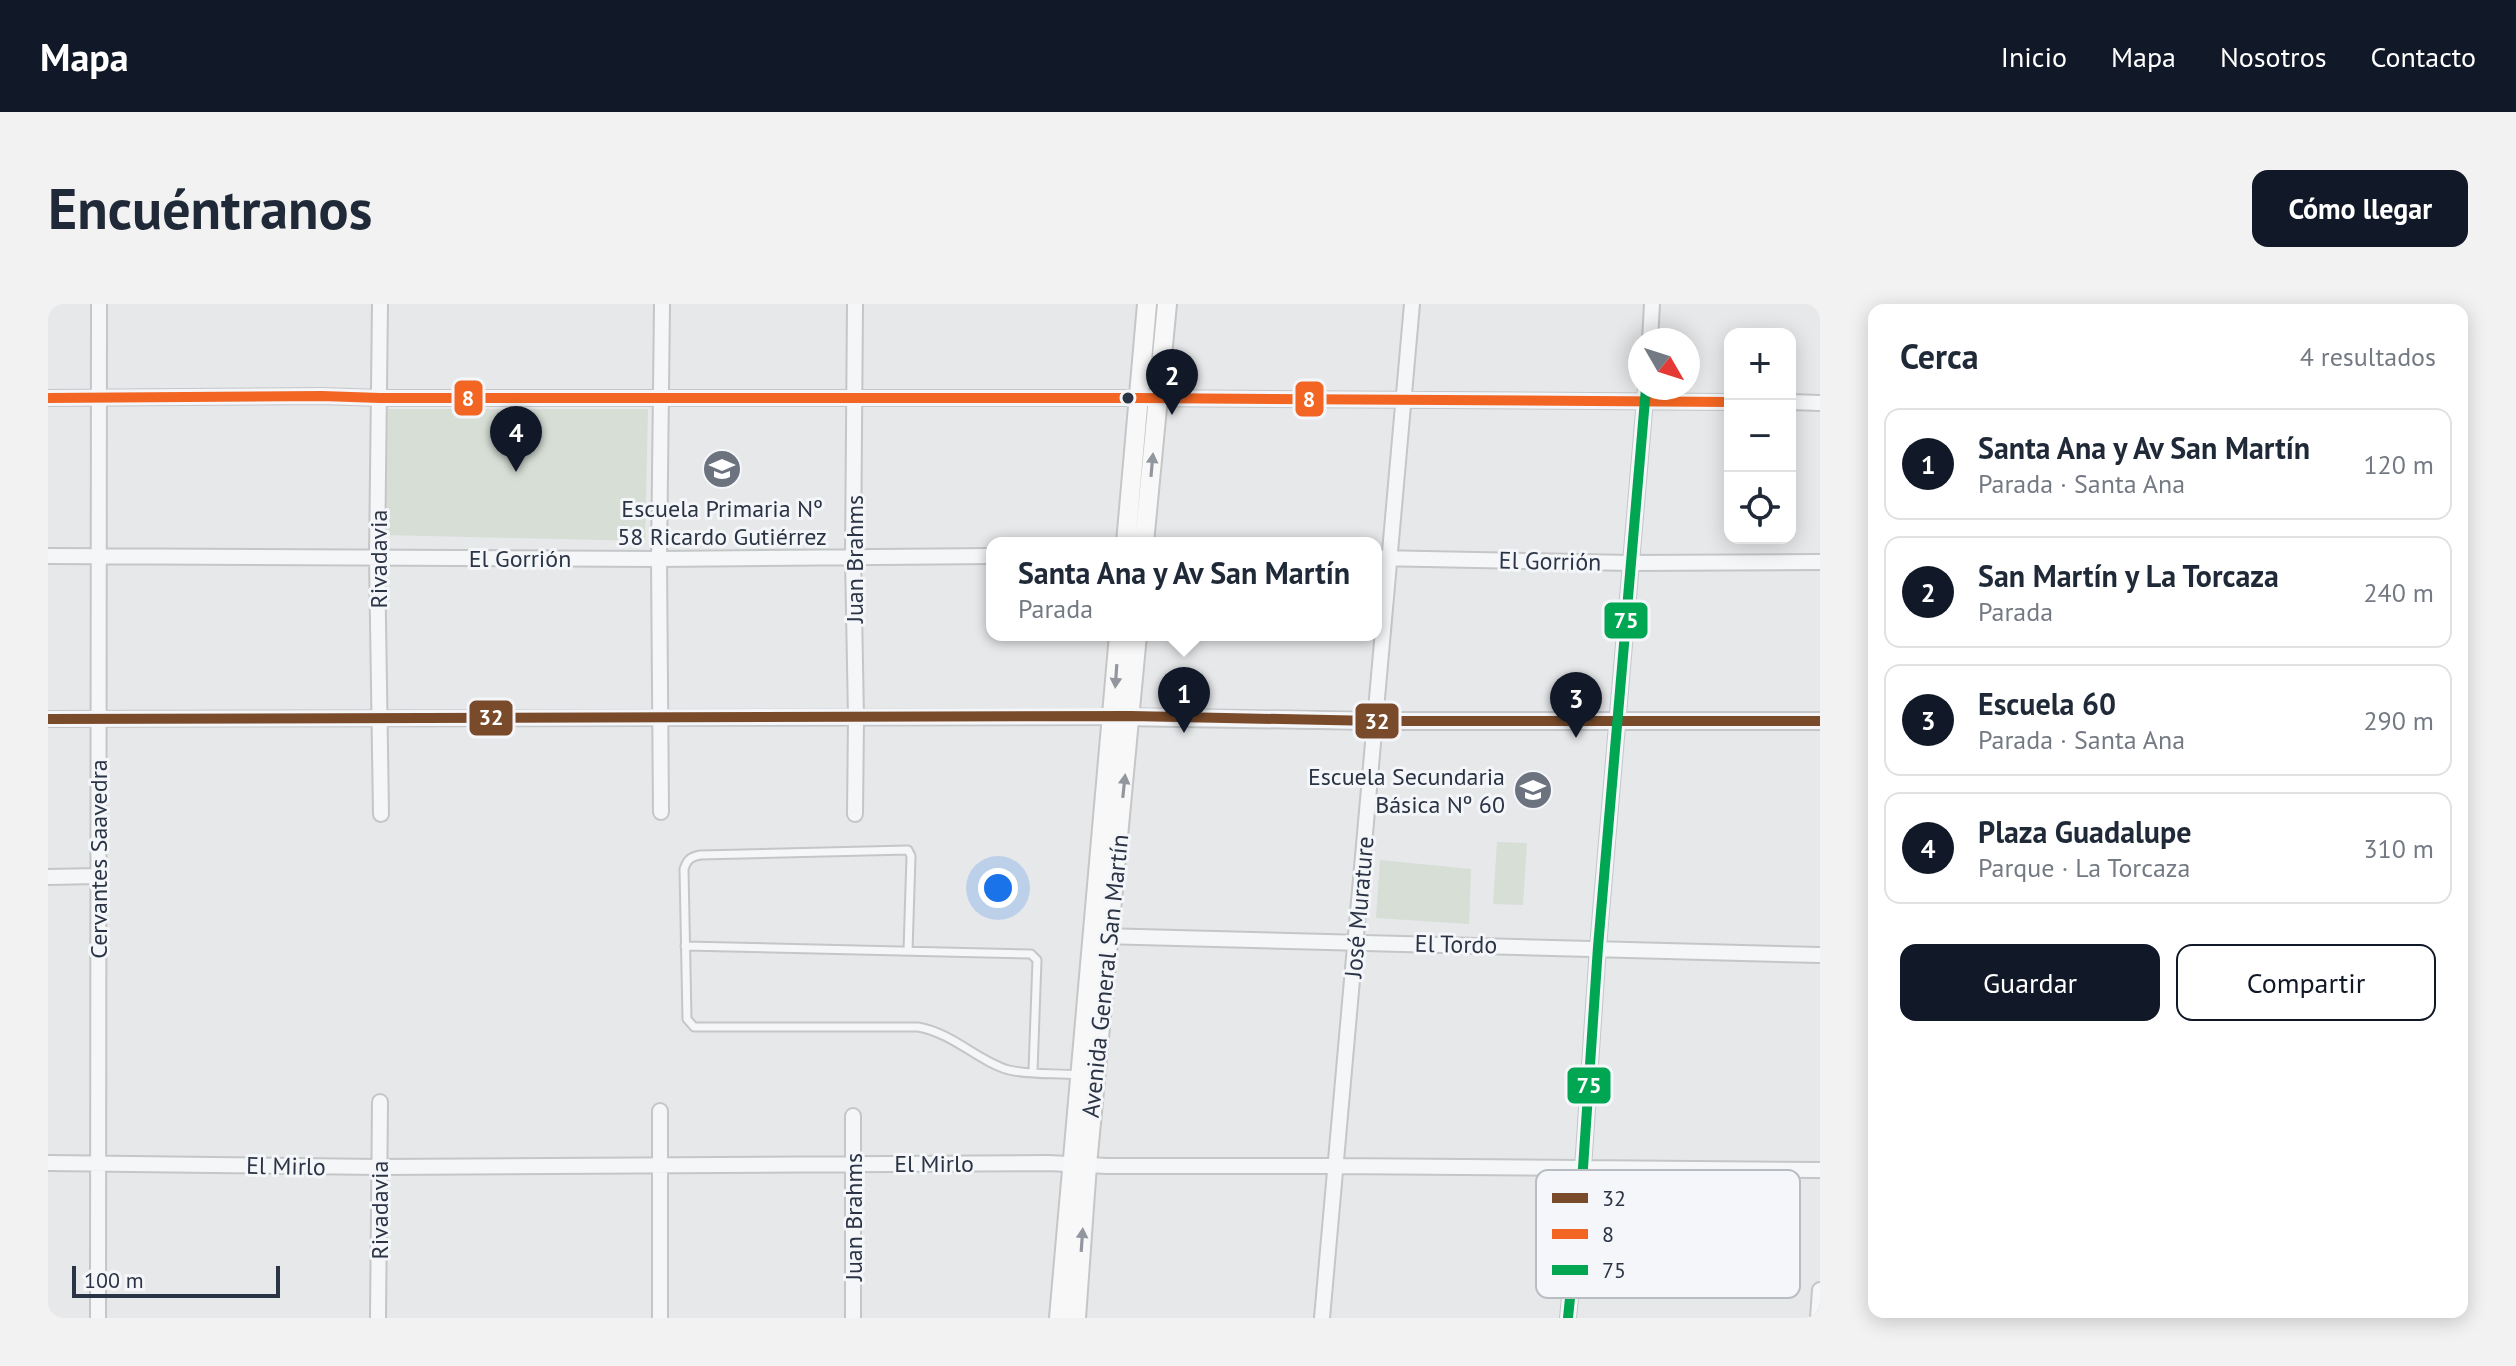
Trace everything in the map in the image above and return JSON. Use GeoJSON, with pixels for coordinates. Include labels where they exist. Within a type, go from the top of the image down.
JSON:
{"type":"FeatureCollection","features":[{"type":"Feature","properties":{"kind":"main road"},"geometry":{"type":"LineString","coordinates":[[1126,537],[1147,304]]}},
{"type":"Feature","properties":{"kind":"main road"},"geometry":{"type":"LineString","coordinates":[[1145,537],[1167,304]]}},
{"type":"Feature","properties":{"kind":"main road","name":"Avenida General San Martín"},"geometry":{"type":"LineString","coordinates":[[1119,641],[1121,717]]}},
{"type":"Feature","properties":{"kind":"main road","name":"Avenida General San Martín"},"geometry":{"type":"LineString","coordinates":[[1059,1318],[1080,1165],[1121,717],[1136,641]]}},
{"type":"Feature","properties":{"kind":"main road","name":"Avenida General San Martín"},"geometry":{"type":"LineString","coordinates":[[1076,1318],[1080,1165]]}},
{"type":"Feature","properties":{"kind":"street","name":"Cervantes Saavedra"},"geometry":{"type":"LineString","coordinates":[[98,1318],[99,304]]}},
{"type":"Feature","properties":{"kind":"street","name":"Rivadavia"},"geometry":{"type":"LineString","coordinates":[[380,304],[377,558],[381,814]]}},
{"type":"Feature","properties":{"kind":"street"},"geometry":{"type":"LineString","coordinates":[[661,812],[659,559],[662,304]]}},
{"type":"Feature","properties":{"kind":"street","name":"Juan Brahms"},"geometry":{"type":"LineString","coordinates":[[855,304],[855,814]]}},
{"type":"Feature","properties":{"kind":"street","name":"José Murature"},"geometry":{"type":"LineString","coordinates":[[1382,558],[1412,304]]}},
{"type":"Feature","properties":{"kind":"street"},"geometry":{"type":"LineString","coordinates":[[1651,328],[1652,304]]}},
{"type":"Feature","properties":{"kind":"street"},"geometry":{"type":"LineString","coordinates":[[48,398],[322,396],[1403,400],[1628,395]]}},
{"type":"Feature","properties":{"kind":"street"},"geometry":{"type":"LineString","coordinates":[[1583,1168],[1598,947],[1646,400]]}},
{"type":"Feature","properties":{"kind":"street"},"geometry":{"type":"LineString","coordinates":[[1700,400],[1724,402]]}},
{"type":"Feature","properties":{"kind":"street"},"geometry":{"type":"LineString","coordinates":[[1796,402],[1820,403]]}},
{"type":"Feature","properties":{"kind":"street","name":"El Gorrión"},"geometry":{"type":"LineString","coordinates":[[48,556],[659,559],[986,556]]}},
{"type":"Feature","properties":{"kind":"street","name":"El Gorrión"},"geometry":{"type":"LineString","coordinates":[[1382,558],[1632,563],[1820,562]]}},
{"type":"Feature","properties":{"kind":"street","name":"José Murature"},"geometry":{"type":"LineString","coordinates":[[1322,1318],[1376,721],[1379,641]]}},
{"type":"Feature","properties":{"kind":"street"},"geometry":{"type":"LineString","coordinates":[[48,719],[1121,717],[1376,721],[1820,721]]}},
{"type":"Feature","properties":{"kind":"street"},"geometry":{"type":"LineString","coordinates":[[48,877],[98,876]]}},
{"type":"Feature","properties":{"kind":"street","name":"El Tordo"},"geometry":{"type":"LineString","coordinates":[[1100,936],[1820,955]]}},
{"type":"Feature","properties":{"kind":"street","name":"Rivadavia"},"geometry":{"type":"LineString","coordinates":[[378,1318],[380,1102]]}},
{"type":"Feature","properties":{"kind":"street"},"geometry":{"type":"LineString","coordinates":[[660,1111],[660,1318]]}},
{"type":"Feature","properties":{"kind":"street","name":"Juan Brahms"},"geometry":{"type":"LineString","coordinates":[[853,1116],[853,1318]]}},
{"type":"Feature","properties":{"kind":"street","name":"El Mirlo"},"geometry":{"type":"LineString","coordinates":[[48,1163],[379,1167],[854,1162],[1820,1170]]}},
{"type":"Feature","properties":{"kind":"street"},"geometry":{"type":"LineString","coordinates":[[1818,1318],[1820,1290]]}},
{"type":"Feature","properties":{"kind":"street"},"geometry":{"type":"LineString","coordinates":[[1568,1318],[1570,1298]]}},
{"type":"Feature","properties":{"kind":"lane"},"geometry":{"type":"LineString","coordinates":[[908,951],[911,856],[908,850],[693,856],[686,861],[687,1019],[694,1027],[918,1027],[953,1040],[1007,1069],[1088,1075]]}},
{"type":"Feature","properties":{"kind":"lane"},"geometry":{"type":"LineString","coordinates":[[685,946],[1031,954],[1035,956],[1033,1071]]}},
{"type":"Feature","properties":{"kind":"shaded area"},"geometry":{"type":"Polygon","coordinates":[[[386,409],[648,409],[645,541],[384,535],[386,409]]]}},
{"type":"Feature","properties":{"kind":"shaded area"},"geometry":{"type":"Polygon","coordinates":[[[1497,842],[1527,843],[1523,905],[1493,904],[1497,842]]]}},
{"type":"Feature","properties":{"kind":"shaded area"},"geometry":{"type":"Polygon","coordinates":[[[1380,860],[1471,869],[1469,924],[1376,918],[1380,860]]]}},
{"type":"Feature","properties":{"kind":"transit line","name":"8"},"geometry":{"type":"LineString","coordinates":[[48,398],[322,396],[1724,402]]}},
{"type":"Feature","properties":{"kind":"transit line","name":"75"},"geometry":{"type":"LineString","coordinates":[[1583,1170],[1598,947],[1645,400]]}},
{"type":"Feature","properties":{"kind":"transit line","name":"32"},"geometry":{"type":"LineString","coordinates":[[48,719],[1131,716],[1376,721],[1820,721]]}},
{"type":"Feature","properties":{"kind":"transit line","name":"75"},"geometry":{"type":"LineString","coordinates":[[1568,1318],[1570,1298]]}},
{"type":"Feature","properties":{"kind":"place","name":"San Martín y La Torcaza"},"geometry":{"type":"Point","coordinates":[1172,415]}},
{"type":"Feature","properties":{"kind":"place","name":"Escuela Primaria Nº 58 Ricardo Gutiérrez"},"geometry":{"type":"Point","coordinates":[722,469]}},
{"type":"Feature","properties":{"kind":"place","name":"Plaza Guadalupe"},"geometry":{"type":"Point","coordinates":[516,472]}},
{"type":"Feature","properties":{"kind":"place","name":"Santa Ana y Av San Martín"},"geometry":{"type":"Point","coordinates":[1184,733]}},
{"type":"Feature","properties":{"kind":"place","name":"Escuela 60"},"geometry":{"type":"Point","coordinates":[1576,738]}},
{"type":"Feature","properties":{"kind":"place","name":"Escuela Secundaria Básica Nº 60"},"geometry":{"type":"Point","coordinates":[1533,790]}}]}
